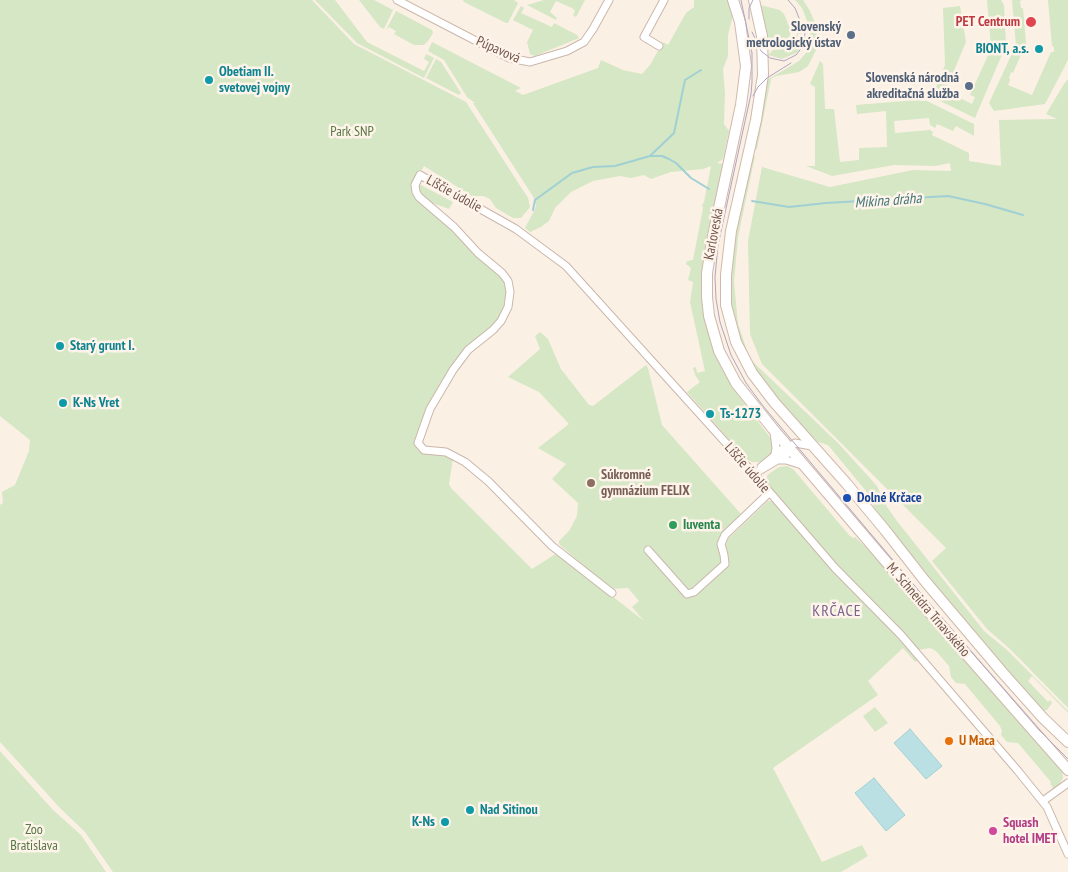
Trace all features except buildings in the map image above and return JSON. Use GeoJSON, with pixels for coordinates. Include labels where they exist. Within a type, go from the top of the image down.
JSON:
{"type":"FeatureCollection","features":[{"type":"Feature","properties":{"kind":"main road","name":"Karloveská"},"geometry":{"type":"LineString","coordinates":[[733,0],[744,44],[745,80],[739,119],[712,243],[707,273],[707,297],[711,324],[723,360],[742,391],[773,429],[792,445]]}},
{"type":"Feature","properties":{"kind":"main road","name":"Karloveská"},"geometry":{"type":"LineString","coordinates":[[754,0],[762,36],[763,75],[729,242],[726,305],[733,335],[746,364],[794,425]]}},
{"type":"Feature","properties":{"kind":"main road","name":"M. Schneidra Trnavského"},"geometry":{"type":"LineString","coordinates":[[794,425],[875,518],[924,582],[1031,705],[1068,742]]}},
{"type":"Feature","properties":{"kind":"main road","name":"M. Schneidra Trnavského"},"geometry":{"type":"LineString","coordinates":[[792,445],[804,466],[1068,770]]}},
{"type":"Feature","properties":{"kind":"street","name":"Púpavová"},"geometry":{"type":"LineString","coordinates":[[397,0],[509,58],[530,62],[567,51],[584,42],[593,30],[609,0]]}},
{"type":"Feature","properties":{"kind":"street"},"geometry":{"type":"LineString","coordinates":[[659,46],[644,37],[664,0]]}},
{"type":"Feature","properties":{"kind":"street","name":"Líščie údolie"},"geometry":{"type":"LineString","coordinates":[[612,593],[552,546],[488,481],[466,462],[446,452],[429,452],[424,450],[418,443],[430,410],[453,370],[468,350],[501,321],[508,307],[510,292],[510,286],[506,277],[478,253],[454,227],[419,197],[415,185],[420,175],[516,229],[566,266],[754,474],[835,568],[901,635],[1043,801],[1051,814],[1068,854]]}},
{"type":"Feature","properties":{"kind":"street"},"geometry":{"type":"LineString","coordinates":[[792,445],[794,425]]}},
{"type":"Feature","properties":{"kind":"street"},"geometry":{"type":"LineString","coordinates":[[773,429],[777,457]]}},
{"type":"Feature","properties":{"kind":"street"},"geometry":{"type":"LineString","coordinates":[[754,474],[777,457],[784,448],[792,445],[813,446]]}},
{"type":"Feature","properties":{"kind":"street"},"geometry":{"type":"LineString","coordinates":[[777,457],[794,461],[804,466]]}},
{"type":"Feature","properties":{"kind":"street"},"geometry":{"type":"LineString","coordinates":[[648,550],[687,594],[694,592],[725,564],[721,544],[725,535],[769,493]]}},
{"type":"Feature","properties":{"kind":"street"},"geometry":{"type":"LineString","coordinates":[[1043,801],[1068,783]]}},
{"type":"Feature","properties":{"kind":"green space","name":"Park SNP"},"geometry":{"type":"Polygon","coordinates":[[[0,0],[312,0],[354,44],[466,102],[528,198],[530,207],[521,218],[513,218],[496,208],[490,199],[483,196],[472,196],[424,166],[412,188],[413,195],[505,279],[507,295],[505,308],[495,325],[471,343],[454,362],[427,409],[414,441],[417,449],[426,454],[446,454],[453,458],[449,484],[451,488],[532,569],[557,553],[644,621],[632,607],[639,601],[628,588],[610,589],[559,544],[559,541],[569,531],[577,516],[578,503],[552,479],[566,464],[538,448],[569,424],[539,392],[508,377],[540,349],[535,336],[540,332],[548,339],[561,369],[589,405],[593,406],[646,365],[662,425],[741,514],[723,532],[718,540],[722,561],[727,567],[729,559],[726,545],[727,540],[768,501],[772,501],[918,660],[915,662],[903,648],[868,681],[878,695],[773,768],[822,862],[862,845],[868,856],[841,872],[113,872],[85,832],[59,807],[0,742],[0,505],[3,503],[2,492],[15,485],[29,451],[30,440],[0,416],[0,0]]]}},
{"type":"Feature","properties":{"kind":"green space"},"geometry":{"type":"Polygon","coordinates":[[[315,0],[335,0],[367,42],[424,71],[429,62],[424,59],[426,54],[434,58],[424,78],[357,43],[315,0]]]}},
{"type":"Feature","properties":{"kind":"green space"},"geometry":{"type":"Polygon","coordinates":[[[359,0],[374,0],[393,10],[384,29],[380,27],[359,0]]]}},
{"type":"Feature","properties":{"kind":"green space"},"geometry":{"type":"Polygon","coordinates":[[[463,0],[514,0],[518,3],[508,23],[506,23],[463,0]]]}},
{"type":"Feature","properties":{"kind":"green space"},"geometry":{"type":"Polygon","coordinates":[[[544,0],[585,0],[576,17],[573,15],[575,11],[572,8],[556,1],[550,12],[557,18],[556,20],[527,5],[544,0]]]}},
{"type":"Feature","properties":{"kind":"green space"},"geometry":{"type":"Polygon","coordinates":[[[694,0],[727,0],[733,15],[728,35],[728,56],[723,69],[725,93],[724,124],[729,131],[723,159],[717,163],[724,166],[704,267],[724,371],[738,395],[772,440],[772,453],[767,459],[760,462],[752,462],[743,457],[687,392],[700,382],[693,368],[696,367],[697,373],[705,371],[690,302],[693,282],[688,280],[691,268],[686,264],[687,261],[693,260],[702,205],[711,166],[703,169],[671,172],[651,179],[644,175],[631,178],[620,176],[593,181],[571,192],[555,208],[549,221],[530,232],[525,228],[536,206],[534,198],[473,103],[475,103],[467,97],[444,60],[428,51],[432,42],[521,88],[515,91],[523,95],[598,68],[601,60],[623,70],[642,74],[650,65],[663,42],[668,45],[686,13],[694,7],[694,0]]]}},
{"type":"Feature","properties":{"kind":"green space"},"geometry":{"type":"Polygon","coordinates":[[[795,0],[803,0],[810,11],[815,23],[819,44],[808,66],[799,72],[776,76],[771,79],[757,149],[755,150],[753,147],[767,80],[799,61],[806,53],[810,44],[810,28],[802,8],[795,0]]]}},
{"type":"Feature","properties":{"kind":"green space"},"geometry":{"type":"Polygon","coordinates":[[[987,0],[1001,0],[1004,5],[1006,45],[975,118],[936,99],[934,92],[945,65],[943,8],[960,6],[966,42],[953,73],[950,72],[948,78],[950,79],[945,91],[972,104],[975,97],[970,95],[990,51],[993,52],[994,46],[991,46],[987,0]]]}},
{"type":"Feature","properties":{"kind":"green space"},"geometry":{"type":"Polygon","coordinates":[[[1012,0],[1022,0],[1020,1],[1021,8],[1023,8],[1026,43],[1013,73],[1011,72],[1008,85],[1032,95],[1051,52],[1054,52],[1048,0],[1068,0],[1068,60],[1045,104],[994,111],[989,103],[1016,45],[1012,0]]]}},
{"type":"Feature","properties":{"kind":"green space"},"geometry":{"type":"Polygon","coordinates":[[[760,5],[780,10],[784,14],[791,31],[786,41],[777,42],[766,37],[760,5]]]}},
{"type":"Feature","properties":{"kind":"green space"},"geometry":{"type":"Polygon","coordinates":[[[521,6],[524,8],[521,13],[552,27],[554,23],[577,35],[579,38],[535,56],[530,54],[527,42],[533,30],[513,20],[521,6]]]}},
{"type":"Feature","properties":{"kind":"green space"},"geometry":{"type":"Polygon","coordinates":[[[396,11],[432,30],[433,33],[424,45],[414,45],[394,34],[396,31],[389,27],[386,30],[396,11]]]}},
{"type":"Feature","properties":{"kind":"green space"},"geometry":{"type":"Polygon","coordinates":[[[798,32],[802,34],[798,34],[795,48],[800,49],[796,53],[782,59],[768,55],[773,50],[790,46],[798,32]]]}},
{"type":"Feature","properties":{"kind":"green space"},"geometry":{"type":"Polygon","coordinates":[[[436,59],[441,62],[461,93],[459,95],[426,78],[436,59]]]}},
{"type":"Feature","properties":{"kind":"green space"},"geometry":{"type":"Polygon","coordinates":[[[820,61],[823,64],[825,109],[834,109],[840,162],[859,160],[859,148],[887,147],[886,111],[857,114],[856,105],[917,100],[927,101],[974,124],[974,136],[956,126],[953,131],[937,124],[935,128],[930,125],[929,118],[894,121],[895,133],[930,130],[933,132],[932,135],[969,153],[969,161],[1001,166],[999,120],[1057,119],[1046,114],[1068,79],[1068,708],[1010,649],[987,629],[932,561],[946,548],[762,364],[750,334],[748,241],[762,167],[830,187],[913,170],[951,171],[950,163],[935,166],[894,165],[832,176],[806,166],[815,166],[815,87],[810,84],[820,61]]]}},
{"type":"Feature","properties":{"kind":"green space"},"geometry":{"type":"Polygon","coordinates":[[[753,155],[755,156],[738,237],[734,282],[738,324],[750,359],[838,443],[877,486],[887,507],[897,521],[984,631],[1007,650],[1068,713],[1032,676],[1028,681],[1048,702],[1050,700],[1052,703],[1047,710],[1041,710],[932,585],[877,513],[866,491],[828,445],[818,442],[788,413],[762,380],[742,346],[730,303],[731,252],[753,155]]]}},
{"type":"Feature","properties":{"kind":"green space"},"geometry":{"type":"Polygon","coordinates":[[[419,184],[453,202],[449,209],[427,201],[420,193],[419,184]]]}},
{"type":"Feature","properties":{"kind":"green space"},"geometry":{"type":"Polygon","coordinates":[[[787,466],[793,469],[849,535],[853,538],[855,537],[884,565],[1062,771],[1063,778],[1059,785],[1054,789],[1050,784],[1051,782],[1018,743],[1007,742],[1001,735],[1000,726],[965,684],[956,683],[951,677],[949,666],[936,651],[930,648],[918,650],[888,617],[841,571],[768,486],[767,476],[779,467],[787,466]]]}},
{"type":"Feature","properties":{"kind":"green space"},"geometry":{"type":"Polygon","coordinates":[[[875,707],[888,723],[875,732],[863,716],[875,707]]]}},
{"type":"Feature","properties":{"kind":"green space","name":"Zoo Bratislava"},"geometry":{"type":"Polygon","coordinates":[[[0,751],[53,810],[81,835],[106,872],[0,872],[0,751]]]}},
{"type":"Feature","properties":{"kind":"water"},"geometry":{"type":"Polygon","coordinates":[[[910,729],[942,766],[926,779],[894,743],[910,729]]]}},
{"type":"Feature","properties":{"kind":"water"},"geometry":{"type":"Polygon","coordinates":[[[874,778],[905,815],[886,831],[855,793],[874,778]]]}},
{"type":"Feature","properties":{"kind":"waterway"},"geometry":{"type":"LineString","coordinates":[[533,210],[535,200],[572,173],[593,167],[615,166],[650,156],[674,133],[685,80],[701,70]]}},
{"type":"Feature","properties":{"kind":"waterway","name":"Mikina dráha"},"geometry":{"type":"LineString","coordinates":[[650,156],[662,156],[669,159],[676,163],[691,178],[709,189]]}},
{"type":"Feature","properties":{"kind":"waterway","name":"Mikina dráha"},"geometry":{"type":"LineString","coordinates":[[752,201],[789,207],[948,196],[1023,215]]}},
{"type":"Feature","properties":{"kind":"tram line"},"geometry":{"type":"LineString","coordinates":[[741,0],[752,53],[751,94],[718,245],[715,277],[720,322],[731,355],[746,383],[763,406],[1039,730],[1068,759]]}},
{"type":"Feature","properties":{"kind":"tram line"},"geometry":{"type":"LineString","coordinates":[[749,19],[749,8],[753,0]]}},
{"type":"Feature","properties":{"kind":"tram line"},"geometry":{"type":"LineString","coordinates":[[752,32],[761,51],[770,58],[784,61],[796,55],[803,46],[805,33],[795,8],[788,0]]}},
{"type":"Feature","properties":{"kind":"tram line"},"geometry":{"type":"LineString","coordinates":[[753,96],[758,87],[767,78],[791,63]]}},
{"type":"Feature","properties":{"kind":"place","name":"PET Centrum"},"geometry":{"type":"Point","coordinates":[1031,22]}},
{"type":"Feature","properties":{"kind":"place","name":"Slovenský metrologický ústav"},"geometry":{"type":"Point","coordinates":[851,35]}},
{"type":"Feature","properties":{"kind":"place","name":"BIONT, a.s."},"geometry":{"type":"Point","coordinates":[1039,49]}},
{"type":"Feature","properties":{"kind":"place","name":"Obetiam II. svetovej vojny"},"geometry":{"type":"Point","coordinates":[209,80]}},
{"type":"Feature","properties":{"kind":"place","name":"Slovenská národná akreditačná služba"},"geometry":{"type":"Point","coordinates":[969,86]}},
{"type":"Feature","properties":{"kind":"place","name":"Starý grunt I."},"geometry":{"type":"Point","coordinates":[60,346]}},
{"type":"Feature","properties":{"kind":"place","name":"K-Ns Vret"},"geometry":{"type":"Point","coordinates":[63,403]}},
{"type":"Feature","properties":{"kind":"place","name":"Ts-1273"},"geometry":{"type":"Point","coordinates":[710,414]}},
{"type":"Feature","properties":{"kind":"place","name":"Súkromné gymnázium FELIX"},"geometry":{"type":"Point","coordinates":[591,483]}},
{"type":"Feature","properties":{"kind":"place","name":"Dolné Krčace"},"geometry":{"type":"Point","coordinates":[847,498]}},
{"type":"Feature","properties":{"kind":"place","name":"Iuventa"},"geometry":{"type":"Point","coordinates":[673,525]}},
{"type":"Feature","properties":{"kind":"place","name":"U Maca"},"geometry":{"type":"Point","coordinates":[949,741]}},
{"type":"Feature","properties":{"kind":"place","name":"Nad Sitinou"},"geometry":{"type":"Point","coordinates":[470,810]}},
{"type":"Feature","properties":{"kind":"place","name":"K-Ns"},"geometry":{"type":"Point","coordinates":[445,822]}},
{"type":"Feature","properties":{"kind":"place","name":"Squash hotel IMET"},"geometry":{"type":"Point","coordinates":[993,831]}},
{"type":"Feature","properties":{"kind":"district","name":"KRČACE"},"geometry":{"type":"Point","coordinates":[837,611]}}]}
